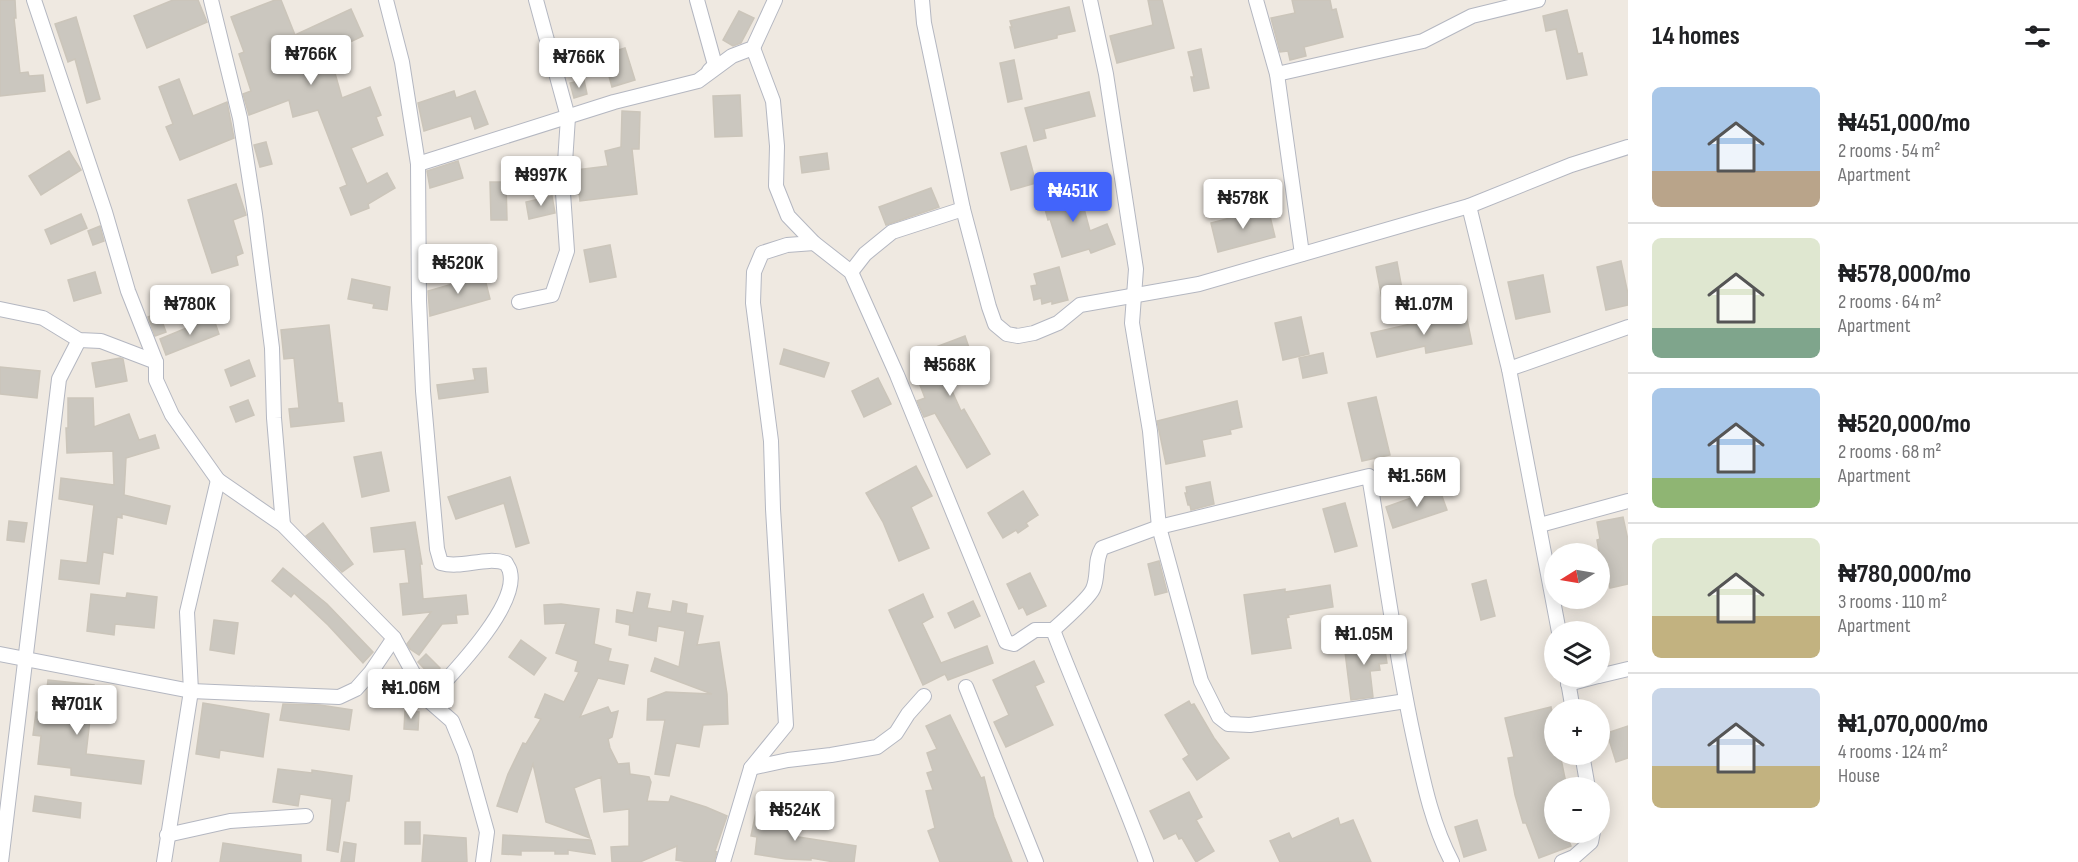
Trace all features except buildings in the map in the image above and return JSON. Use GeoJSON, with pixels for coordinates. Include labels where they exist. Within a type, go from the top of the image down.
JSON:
{"type":"FeatureCollection","features":[{"type":"Feature","properties":{"kind":"street"},"geometry":{"type":"LineString","coordinates":[[34,0],[105,212],[128,291],[156,362],[156,380],[171,415],[218,480],[283,525],[394,638],[428,700],[452,721],[465,753],[487,832],[483,862]]}},
{"type":"Feature","properties":{"kind":"street"},"geometry":{"type":"LineString","coordinates":[[211,0],[240,118],[255,214],[272,348],[274,418],[283,525]]}},
{"type":"Feature","properties":{"kind":"street"},"geometry":{"type":"LineString","coordinates":[[386,0],[402,62],[418,164],[419,300],[423,391],[437,549],[441,563],[452,566],[498,561],[506,563],[510,572],[510,589],[475,649],[428,700]]}},
{"type":"Feature","properties":{"kind":"street"},"geometry":{"type":"LineString","coordinates":[[519,302],[552,295],[567,251],[563,193],[568,117],[536,0]]}},
{"type":"Feature","properties":{"kind":"street"},"geometry":{"type":"LineString","coordinates":[[697,0],[715,65],[698,81]]}},
{"type":"Feature","properties":{"kind":"street"},"geometry":{"type":"LineString","coordinates":[[418,164],[614,102],[698,81],[732,56],[753,48],[775,0]]}},
{"type":"Feature","properties":{"kind":"street"},"geometry":{"type":"LineString","coordinates":[[922,0],[924,23],[963,209],[988,307],[995,324],[1007,334],[1018,336],[1034,333],[1058,323],[1080,305],[1199,284],[1469,206],[1571,165],[1628,147]]}},
{"type":"Feature","properties":{"kind":"street"},"geometry":{"type":"LineString","coordinates":[[1090,0],[1106,74],[1136,269],[1132,296],[1132,323],[1150,432],[1159,527],[1201,681],[1219,717],[1228,724],[1250,725],[1406,701]]}},
{"type":"Feature","properties":{"kind":"street"},"geometry":{"type":"LineString","coordinates":[[1256,0],[1277,74],[1302,254]]}},
{"type":"Feature","properties":{"kind":"street"},"geometry":{"type":"LineString","coordinates":[[1277,74],[1423,40],[1472,16],[1538,0]]}},
{"type":"Feature","properties":{"kind":"street"},"geometry":{"type":"LineString","coordinates":[[753,48],[773,101],[777,146],[776,186],[788,216],[814,243],[851,272],[897,375],[1006,642],[1014,644],[1035,630],[1053,630],[1088,597],[1094,588],[1097,556],[1102,548],[1159,527],[1369,476],[1406,701],[1424,785],[1445,849],[1452,862]]}},
{"type":"Feature","properties":{"kind":"street"},"geometry":{"type":"LineString","coordinates":[[1469,206],[1509,369],[1557,621]]}},
{"type":"Feature","properties":{"kind":"street"},"geometry":{"type":"LineString","coordinates":[[851,272],[865,254],[892,232],[963,209]]}},
{"type":"Feature","properties":{"kind":"street"},"geometry":{"type":"LineString","coordinates":[[723,862],[751,768],[786,725],[772,509],[771,441],[753,303],[753,272],[762,253],[788,245],[814,243]]}},
{"type":"Feature","properties":{"kind":"street"},"geometry":{"type":"LineString","coordinates":[[0,309],[43,318],[79,340],[101,341],[156,362]]}},
{"type":"Feature","properties":{"kind":"street"},"geometry":{"type":"LineString","coordinates":[[1509,369],[1628,327]]}},
{"type":"Feature","properties":{"kind":"street"},"geometry":{"type":"LineString","coordinates":[[2,862],[59,379],[79,340]]}},
{"type":"Feature","properties":{"kind":"street"},"geometry":{"type":"LineString","coordinates":[[164,862],[191,691],[187,612],[218,480]]}},
{"type":"Feature","properties":{"kind":"street"},"geometry":{"type":"LineString","coordinates":[[1540,525],[1628,501]]}},
{"type":"Feature","properties":{"kind":"street"},"geometry":{"type":"LineString","coordinates":[[1053,630],[1083,710],[1130,818],[1146,862]]}},
{"type":"Feature","properties":{"kind":"street"},"geometry":{"type":"LineString","coordinates":[[0,654],[191,691],[339,697],[356,689],[371,672],[394,638]]}},
{"type":"Feature","properties":{"kind":"street"},"geometry":{"type":"LineString","coordinates":[[1610,673],[1628,669]]}},
{"type":"Feature","properties":{"kind":"street"},"geometry":{"type":"LineString","coordinates":[[966,687],[1036,862]]}},
{"type":"Feature","properties":{"kind":"street"},"geometry":{"type":"LineString","coordinates":[[751,768],[788,760],[877,747],[896,734],[908,714],[924,696]]}},
{"type":"Feature","properties":{"kind":"street"},"geometry":{"type":"LineString","coordinates":[[167,835],[230,821],[306,816]]}},
{"type":"Feature","properties":{"kind":"street"},"geometry":{"type":"LineString","coordinates":[[1562,862],[1574,857],[1590,843]]}}]}
